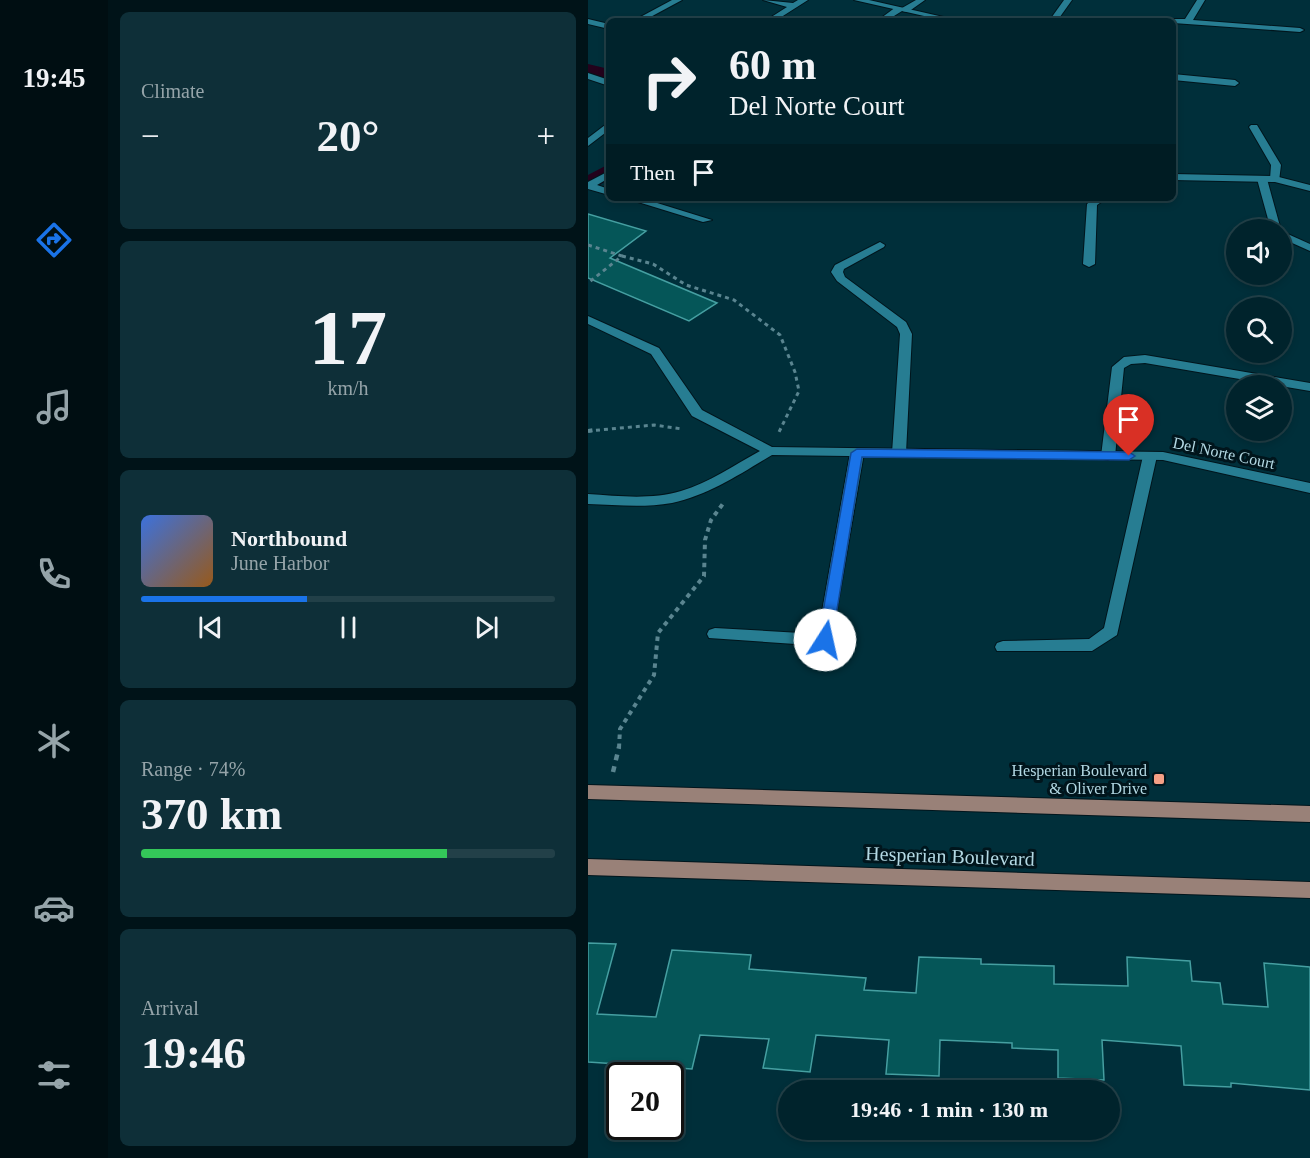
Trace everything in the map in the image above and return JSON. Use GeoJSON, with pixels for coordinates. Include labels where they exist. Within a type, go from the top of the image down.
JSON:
{"type":"FeatureCollection","features":[{"type":"Feature","properties":{"kind":"main road"},"geometry":{"type":"LineString","coordinates":[[588,792],[1310,814]]}},
{"type":"Feature","properties":{"kind":"main road","name":"Hesperian Boulevard"},"geometry":{"type":"LineString","coordinates":[[588,867],[1310,890]]}},
{"type":"Feature","properties":{"kind":"street"},"geometry":{"type":"LineString","coordinates":[[644,18],[678,0]]}},
{"type":"Feature","properties":{"kind":"street"},"geometry":{"type":"LineString","coordinates":[[767,0],[794,6]]}},
{"type":"Feature","properties":{"kind":"street"},"geometry":{"type":"LineString","coordinates":[[774,18],[804,0]]}},
{"type":"Feature","properties":{"kind":"street"},"geometry":{"type":"LineString","coordinates":[[858,0],[942,18]]}},
{"type":"Feature","properties":{"kind":"street"},"geometry":{"type":"LineString","coordinates":[[887,18],[921,0]]}},
{"type":"Feature","properties":{"kind":"street"},"geometry":{"type":"LineString","coordinates":[[1055,18],[1068,0]]}},
{"type":"Feature","properties":{"kind":"street"},"geometry":{"type":"LineString","coordinates":[[1188,22],[1202,0]]}},
{"type":"Feature","properties":{"kind":"street"},"geometry":{"type":"LineString","coordinates":[[588,21],[606,26]]}},
{"type":"Feature","properties":{"kind":"street"},"geometry":{"type":"LineString","coordinates":[[1176,21],[1300,30]]}},
{"type":"Feature","properties":{"kind":"street"},"geometry":{"type":"LineString","coordinates":[[588,76],[606,82]]}},
{"type":"Feature","properties":{"kind":"street"},"geometry":{"type":"LineString","coordinates":[[1176,77],[1235,83]]}},
{"type":"Feature","properties":{"kind":"street"},"geometry":{"type":"LineString","coordinates":[[588,142],[606,127]]}},
{"type":"Feature","properties":{"kind":"street"},"geometry":{"type":"LineString","coordinates":[[1254,127],[1276,165],[1275,179]]}},
{"type":"Feature","properties":{"kind":"street"},"geometry":{"type":"LineString","coordinates":[[606,176],[589,186],[606,191]]}},
{"type":"Feature","properties":{"kind":"street"},"geometry":{"type":"LineString","coordinates":[[1176,177],[1275,179],[1310,188]]}},
{"type":"Feature","properties":{"kind":"street"},"geometry":{"type":"LineString","coordinates":[[1262,179],[1273,219]]}},
{"type":"Feature","properties":{"kind":"street"},"geometry":{"type":"LineString","coordinates":[[640,201],[707,220]]}},
{"type":"Feature","properties":{"kind":"street"},"geometry":{"type":"LineString","coordinates":[[1089,264],[1092,204],[1097,201]]}},
{"type":"Feature","properties":{"kind":"street"},"geometry":{"type":"LineString","coordinates":[[1292,239],[1310,248]]}},
{"type":"Feature","properties":{"kind":"street"},"geometry":{"type":"LineString","coordinates":[[879,245],[839,267],[837,272],[841,279],[902,325],[906,334],[899,453]]}},
{"type":"Feature","properties":{"kind":"street"},"geometry":{"type":"LineString","coordinates":[[588,320],[655,351],[697,413],[771,451]]}},
{"type":"Feature","properties":{"kind":"street"},"geometry":{"type":"LineString","coordinates":[[1108,456],[1118,367],[1128,360],[1145,358],[1310,387]]}},
{"type":"Feature","properties":{"kind":"street"},"geometry":{"type":"LineString","coordinates":[[588,499],[645,500],[685,495],[701,489],[771,451]]}},
{"type":"Feature","properties":{"kind":"street","name":"Del Norte Court"},"geometry":{"type":"LineString","coordinates":[[771,451],[1163,456],[1310,488]]}},
{"type":"Feature","properties":{"kind":"street"},"geometry":{"type":"LineString","coordinates":[[715,634],[825,640],[857,453]]}},
{"type":"Feature","properties":{"kind":"street"},"geometry":{"type":"LineString","coordinates":[[1003,647],[1092,645],[1111,631],[1150,456]]}},
{"type":"Feature","properties":{"kind":"path"},"geometry":{"type":"LineString","coordinates":[[588,245],[652,264],[686,285],[734,300],[780,335],[795,372],[799,391],[771,451]]}},
{"type":"Feature","properties":{"kind":"path"},"geometry":{"type":"LineString","coordinates":[[588,283],[622,255]]}},
{"type":"Feature","properties":{"kind":"path"},"geometry":{"type":"LineString","coordinates":[[588,431],[654,425],[672,426],[687,431]]}},
{"type":"Feature","properties":{"kind":"path"},"geometry":{"type":"LineString","coordinates":[[607,793],[618,757],[620,729],[654,675],[658,633],[704,576],[705,540],[711,520],[727,499]]}},
{"type":"Feature","properties":{"kind":"building"},"geometry":{"type":"Polygon","coordinates":[[[588,214],[646,231],[610,258],[717,303],[689,321],[588,278],[588,214]]]}},
{"type":"Feature","properties":{"kind":"building"},"geometry":{"type":"Polygon","coordinates":[[[588,943],[616,944],[597,1014],[656,1017],[672,950],[751,955],[749,969],[866,978],[864,990],[916,993],[919,957],[981,959],[981,964],[1054,966],[1054,984],[1128,986],[1127,957],[1190,961],[1192,981],[1220,983],[1223,1004],[1268,1007],[1264,963],[1310,967],[1310,1090],[1231,1083],[1231,1087],[1184,1085],[1181,1046],[1102,1040],[1104,1080],[1058,1078],[1058,1050],[1012,1048],[1012,1043],[940,1040],[939,1076],[886,1074],[889,1040],[816,1035],[810,1072],[763,1068],[769,1039],[700,1035],[692,1069],[684,1068],[684,1062],[588,1062],[588,943]]]}},
{"type":"Feature","properties":{"kind":"waterway"},"geometry":{"type":"LineString","coordinates":[[588,69],[606,74]]}},
{"type":"Feature","properties":{"kind":"waterway"},"geometry":{"type":"LineString","coordinates":[[588,184],[606,172]]}},
{"type":"Feature","properties":{"kind":"place","name":"Hesperian Boulevard & Oliver Drive"},"geometry":{"type":"Point","coordinates":[1159,779]}},
{"type":"Feature","properties":{"kind":"route"},"geometry":{"type":"LineString","coordinates":[[825,640],[857,453],[1129,456]]}}]}
